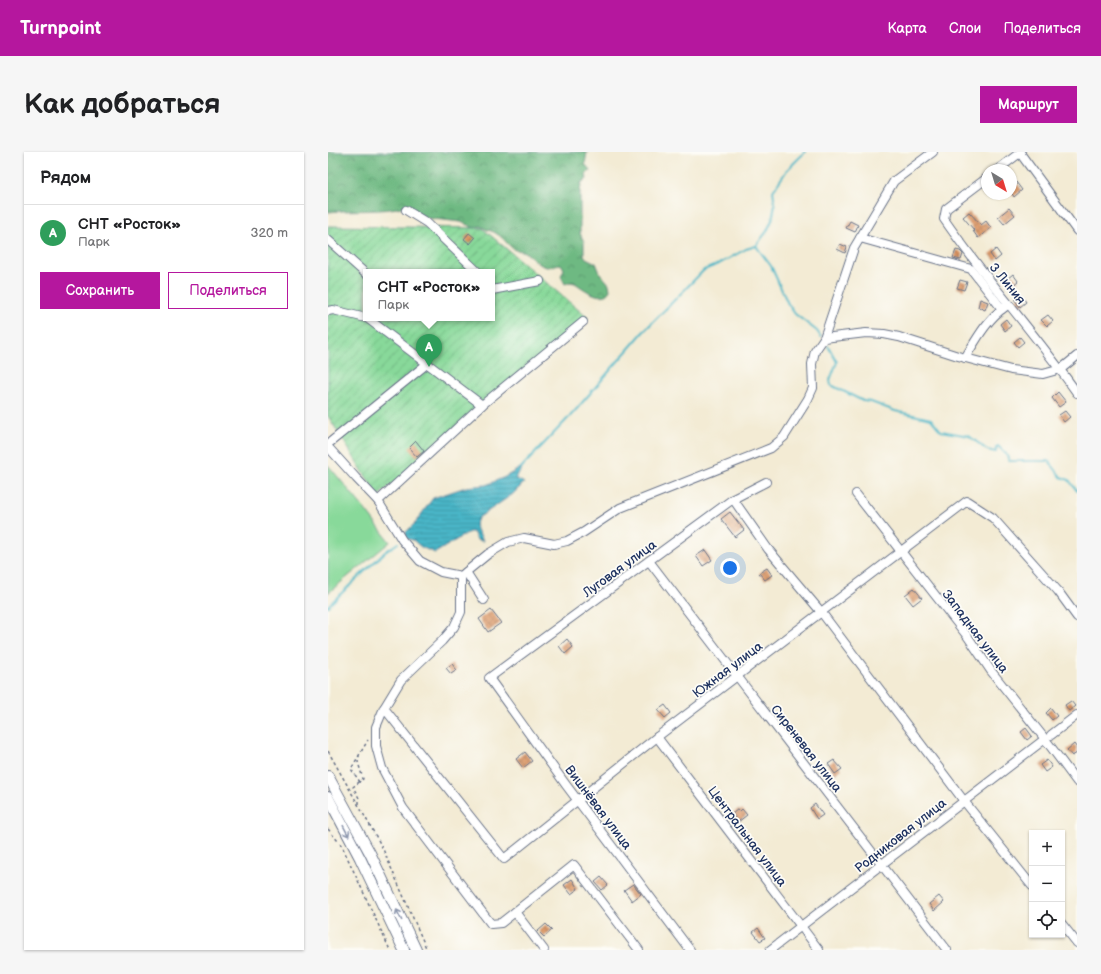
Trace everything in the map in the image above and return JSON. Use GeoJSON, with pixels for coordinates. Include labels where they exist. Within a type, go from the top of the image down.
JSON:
{"type":"FeatureCollection","features":[{"type":"Feature","properties":{"kind":"main road"},"geometry":{"type":"LineString","coordinates":[[328,776],[370,853],[416,950]]}},
{"type":"Feature","properties":{"kind":"main road"},"geometry":{"type":"LineString","coordinates":[[328,797],[360,858],[404,950]]}},
{"type":"Feature","properties":{"kind":"street"},"geometry":{"type":"LineString","coordinates":[[328,447],[378,500],[402,540],[420,561],[441,572],[463,574],[488,554],[508,542],[524,538],[554,544],[567,542],[620,508],[771,448],[784,436],[808,399],[813,388],[812,364],[815,351],[824,338],[854,248],[894,181],[933,152]]}},
{"type":"Feature","properties":{"kind":"street"},"geometry":{"type":"LineString","coordinates":[[1005,164],[1021,152],[1077,231]]}},
{"type":"Feature","properties":{"kind":"street","name":"3 Линия"},"geometry":{"type":"LineString","coordinates":[[981,183],[946,209],[944,219],[963,246],[1061,369],[1077,393]]}},
{"type":"Feature","properties":{"kind":"street"},"geometry":{"type":"LineString","coordinates":[[406,210],[427,223],[475,269]]}},
{"type":"Feature","properties":{"kind":"street"},"geometry":{"type":"LineString","coordinates":[[860,238],[972,269],[1002,309]]}},
{"type":"Feature","properties":{"kind":"street"},"geometry":{"type":"LineString","coordinates":[[328,240],[363,271]]}},
{"type":"Feature","properties":{"kind":"street"},"geometry":{"type":"LineString","coordinates":[[495,289],[540,281]]}},
{"type":"Feature","properties":{"kind":"street"},"geometry":{"type":"LineString","coordinates":[[965,358],[980,333],[991,319],[1010,304]]}},
{"type":"Feature","properties":{"kind":"street"},"geometry":{"type":"LineString","coordinates":[[328,311],[333,310],[363,317]]}},
{"type":"Feature","properties":{"kind":"street"},"geometry":{"type":"LineString","coordinates":[[371,321],[482,405]]}},
{"type":"Feature","properties":{"kind":"street"},"geometry":{"type":"LineString","coordinates":[[378,500],[482,405],[582,322]]}},
{"type":"Feature","properties":{"kind":"street"},"geometry":{"type":"LineString","coordinates":[[824,338],[866,333],[884,334],[899,337],[965,358],[1011,370],[1043,374],[1061,369],[1077,356]]}},
{"type":"Feature","properties":{"kind":"street"},"geometry":{"type":"LineString","coordinates":[[328,444],[428,364]]}},
{"type":"Feature","properties":{"kind":"street","name":"Луговая улица"},"geometry":{"type":"LineString","coordinates":[[489,678],[733,499],[766,482]]}},
{"type":"Feature","properties":{"kind":"street","name":"Западная улица"},"geometry":{"type":"LineString","coordinates":[[856,494],[968,637],[991,671],[1048,737],[1077,782]]}},
{"type":"Feature","properties":{"kind":"street"},"geometry":{"type":"LineString","coordinates":[[733,499],[768,549],[822,613],[964,801],[1029,882]]}},
{"type":"Feature","properties":{"kind":"street","name":"Южная улица"},"geometry":{"type":"LineString","coordinates":[[384,708],[504,859],[657,737],[736,676],[822,613],[967,501],[993,518],[1058,591],[1077,617]]}},
{"type":"Feature","properties":{"kind":"street","name":"Сиреневая улица"},"geometry":{"type":"LineString","coordinates":[[649,561],[947,950]]}},
{"type":"Feature","properties":{"kind":"street"},"geometry":{"type":"LineString","coordinates":[[463,574],[484,600]]}},
{"type":"Feature","properties":{"kind":"street"},"geometry":{"type":"LineString","coordinates":[[463,574],[461,612],[454,627],[442,641],[401,680],[384,708],[376,727],[376,746],[382,768],[408,814],[491,924],[501,923],[574,865],[639,950]]}},
{"type":"Feature","properties":{"kind":"street","name":"Вишнёвая улица"},"geometry":{"type":"LineString","coordinates":[[489,678],[690,950]]}},
{"type":"Feature","properties":{"kind":"street","name":"Родниковая улица"},"geometry":{"type":"LineString","coordinates":[[770,950],[1077,715]]}},
{"type":"Feature","properties":{"kind":"street","name":"Центральная улица"},"geometry":{"type":"LineString","coordinates":[[657,737],[819,950]]}},
{"type":"Feature","properties":{"kind":"street"},"geometry":{"type":"LineString","coordinates":[[515,912],[544,950]]}},
{"type":"Feature","properties":{"kind":"street"},"geometry":{"type":"LineString","coordinates":[[1065,928],[1077,942]]}},
{"type":"Feature","properties":{"kind":"path"},"geometry":{"type":"LineString","coordinates":[[360,782],[351,769],[376,727]]}},
{"type":"Feature","properties":{"kind":"path"},"geometry":{"type":"LineString","coordinates":[[328,751],[382,847],[427,950]]}},
{"type":"Feature","properties":{"kind":"path"},"geometry":{"type":"LineString","coordinates":[[359,755],[358,762],[363,779],[352,787],[359,798],[359,806]]}},
{"type":"Feature","properties":{"kind":"path"},"geometry":{"type":"LineString","coordinates":[[328,829],[342,846],[390,950]]}},
{"type":"Feature","properties":{"kind":"green space"},"geometry":{"type":"Polygon","coordinates":[[[328,152],[587,152],[585,164],[590,170],[586,175],[587,179],[582,182],[580,190],[580,233],[584,242],[584,255],[586,258],[596,263],[600,273],[609,284],[610,290],[603,296],[598,296],[588,292],[575,283],[570,282],[565,284],[561,276],[564,269],[561,264],[548,267],[543,266],[525,252],[513,249],[497,234],[480,226],[474,228],[461,222],[425,218],[406,206],[377,210],[328,212],[328,152]]]}},
{"type":"Feature","properties":{"kind":"green space"},"geometry":{"type":"Polygon","coordinates":[[[328,226],[482,228],[588,318],[378,496],[328,416],[328,226]]]}},
{"type":"Feature","properties":{"kind":"green space"},"geometry":{"type":"Polygon","coordinates":[[[328,465],[390,542],[328,593],[328,465]]]}},
{"type":"Feature","properties":{"kind":"water"},"geometry":{"type":"Polygon","coordinates":[[[522,467],[521,471],[515,478],[524,483],[513,494],[478,518],[475,526],[483,541],[477,540],[473,532],[469,532],[435,553],[421,547],[413,540],[407,539],[405,536],[406,532],[415,523],[433,498],[466,487],[486,485],[505,477],[522,467]]]}},
{"type":"Feature","properties":{"kind":"building"},"geometry":{"type":"Polygon","coordinates":[[[1017,183],[1022,190],[1017,194],[1017,183]]]}},
{"type":"Feature","properties":{"kind":"building"},"geometry":{"type":"Polygon","coordinates":[[[1009,208],[1015,215],[1004,224],[998,217],[1009,208]]]}},
{"type":"Feature","properties":{"kind":"building"},"geometry":{"type":"Polygon","coordinates":[[[969,212],[981,225],[986,221],[991,228],[978,238],[973,231],[974,230],[963,217],[969,212]]]}},
{"type":"Feature","properties":{"kind":"building"},"geometry":{"type":"Polygon","coordinates":[[[850,221],[858,225],[855,232],[846,228],[850,221]]]}},
{"type":"Feature","properties":{"kind":"building"},"geometry":{"type":"Polygon","coordinates":[[[469,233],[475,238],[470,244],[464,239],[469,233]]]}},
{"type":"Feature","properties":{"kind":"building"},"geometry":{"type":"Polygon","coordinates":[[[840,244],[847,247],[845,253],[837,249],[840,244]]]}},
{"type":"Feature","properties":{"kind":"building"},"geometry":{"type":"Polygon","coordinates":[[[996,249],[1001,256],[995,261],[990,254],[996,249]]]}},
{"type":"Feature","properties":{"kind":"building"},"geometry":{"type":"Polygon","coordinates":[[[956,250],[963,254],[961,260],[953,258],[956,250]]]}},
{"type":"Feature","properties":{"kind":"building"},"geometry":{"type":"Polygon","coordinates":[[[1013,274],[1018,281],[1012,286],[1007,279],[1013,274]]]}},
{"type":"Feature","properties":{"kind":"building"},"geometry":{"type":"Polygon","coordinates":[[[960,280],[967,282],[964,290],[957,288],[960,280]]]}},
{"type":"Feature","properties":{"kind":"building"},"geometry":{"type":"Polygon","coordinates":[[[1021,295],[1026,302],[1020,307],[1015,300],[1021,295]]]}},
{"type":"Feature","properties":{"kind":"building"},"geometry":{"type":"Polygon","coordinates":[[[980,299],[988,302],[985,310],[978,307],[980,299]]]}},
{"type":"Feature","properties":{"kind":"building"},"geometry":{"type":"Polygon","coordinates":[[[1048,315],[1053,321],[1047,326],[1041,320],[1048,315]]]}},
{"type":"Feature","properties":{"kind":"building"},"geometry":{"type":"Polygon","coordinates":[[[1006,319],[1011,326],[1005,331],[1000,324],[1006,319]]]}},
{"type":"Feature","properties":{"kind":"building"},"geometry":{"type":"Polygon","coordinates":[[[1020,337],[1024,342],[1018,347],[1014,342],[1020,337]]]}},
{"type":"Feature","properties":{"kind":"building"},"geometry":{"type":"Polygon","coordinates":[[[1058,392],[1066,402],[1059,407],[1052,398],[1058,392]]]}},
{"type":"Feature","properties":{"kind":"building"},"geometry":{"type":"Polygon","coordinates":[[[1065,411],[1070,417],[1064,422],[1059,415],[1065,411]]]}},
{"type":"Feature","properties":{"kind":"building"},"geometry":{"type":"Polygon","coordinates":[[[416,441],[424,451],[417,457],[409,448],[416,441]]]}},
{"type":"Feature","properties":{"kind":"building"},"geometry":{"type":"Polygon","coordinates":[[[730,512],[744,530],[735,537],[721,519],[730,512]]]}},
{"type":"Feature","properties":{"kind":"building"},"geometry":{"type":"Polygon","coordinates":[[[705,550],[712,560],[703,566],[696,556],[705,550]]]}},
{"type":"Feature","properties":{"kind":"building"},"geometry":{"type":"Polygon","coordinates":[[[767,568],[772,575],[765,580],[759,573],[767,568]]]}},
{"type":"Feature","properties":{"kind":"building"},"geometry":{"type":"Polygon","coordinates":[[[914,588],[922,598],[913,605],[905,595],[914,588]]]}},
{"type":"Feature","properties":{"kind":"building"},"geometry":{"type":"Polygon","coordinates":[[[491,610],[501,623],[488,632],[479,619],[491,610]]]}},
{"type":"Feature","properties":{"kind":"building"},"geometry":{"type":"Polygon","coordinates":[[[567,639],[573,647],[565,654],[559,646],[567,639]]]}},
{"type":"Feature","properties":{"kind":"building"},"geometry":{"type":"Polygon","coordinates":[[[452,664],[457,670],[451,674],[446,668],[452,664]]]}},
{"type":"Feature","properties":{"kind":"building"},"geometry":{"type":"Polygon","coordinates":[[[1071,701],[1075,706],[1069,711],[1065,705],[1071,701]]]}},
{"type":"Feature","properties":{"kind":"building"},"geometry":{"type":"Polygon","coordinates":[[[665,705],[671,713],[665,718],[658,710],[665,705]]]}},
{"type":"Feature","properties":{"kind":"building"},"geometry":{"type":"Polygon","coordinates":[[[1051,708],[1057,716],[1052,720],[1046,713],[1051,708]]]}},
{"type":"Feature","properties":{"kind":"building"},"geometry":{"type":"Polygon","coordinates":[[[1026,728],[1032,736],[1027,740],[1021,732],[1026,728]]]}},
{"type":"Feature","properties":{"kind":"building"},"geometry":{"type":"Polygon","coordinates":[[[1074,744],[1077,748],[1077,753],[1072,756],[1067,750],[1074,744]]]}},
{"type":"Feature","properties":{"kind":"building"},"geometry":{"type":"Polygon","coordinates":[[[525,752],[532,761],[523,768],[516,759],[525,752]]]}},
{"type":"Feature","properties":{"kind":"building"},"geometry":{"type":"Polygon","coordinates":[[[834,760],[842,769],[835,774],[828,764],[834,760]]]}},
{"type":"Feature","properties":{"kind":"building"},"geometry":{"type":"Polygon","coordinates":[[[1047,760],[1052,767],[1045,772],[1040,765],[1047,760]]]}},
{"type":"Feature","properties":{"kind":"building"},"geometry":{"type":"Polygon","coordinates":[[[815,804],[823,815],[817,819],[810,808],[815,804]]]}},
{"type":"Feature","properties":{"kind":"building"},"geometry":{"type":"Polygon","coordinates":[[[738,809],[740,811],[742,809],[747,815],[738,822],[732,814],[738,809]]]}},
{"type":"Feature","properties":{"kind":"building"},"geometry":{"type":"Polygon","coordinates":[[[601,877],[608,885],[602,890],[595,882],[601,877]]]}},
{"type":"Feature","properties":{"kind":"building"},"geometry":{"type":"Polygon","coordinates":[[[572,879],[578,889],[571,894],[564,885],[572,879]]]}},
{"type":"Feature","properties":{"kind":"building"},"geometry":{"type":"Polygon","coordinates":[[[633,884],[641,894],[632,901],[624,890],[633,884]]]}},
{"type":"Feature","properties":{"kind":"building"},"geometry":{"type":"Polygon","coordinates":[[[939,896],[944,902],[934,911],[929,904],[939,896]]]}},
{"type":"Feature","properties":{"kind":"building"},"geometry":{"type":"Polygon","coordinates":[[[546,924],[552,930],[544,937],[538,931],[546,924]]]}},
{"type":"Feature","properties":{"kind":"building"},"geometry":{"type":"Polygon","coordinates":[[[758,928],[765,938],[760,941],[753,932],[758,928]]]}},
{"type":"Feature","properties":{"kind":"waterway"},"geometry":{"type":"LineString","coordinates":[[520,469],[574,412],[645,330],[704,270],[719,264],[746,249],[756,246],[767,231],[772,220],[775,204],[773,191],[787,170],[805,152]]}},
{"type":"Feature","properties":{"kind":"waterway"},"geometry":{"type":"LineString","coordinates":[[756,246],[771,266],[788,304],[795,314],[817,331],[821,337]]}},
{"type":"Feature","properties":{"kind":"waterway"},"geometry":{"type":"LineString","coordinates":[[828,346],[837,362],[830,380],[831,385],[863,401],[871,402],[895,411],[931,419],[941,431],[969,436],[987,450],[996,452],[996,448],[998,446],[1006,454],[1009,461],[1049,461],[1061,477],[1069,480],[1077,491]]}},
{"type":"Feature","properties":{"kind":"waterway"},"geometry":{"type":"LineString","coordinates":[[328,606],[385,552],[398,543]]}},
{"type":"Feature","properties":{"kind":"place","name":"СНТ «Росток»"},"geometry":{"type":"Point","coordinates":[429,367]}}]}
